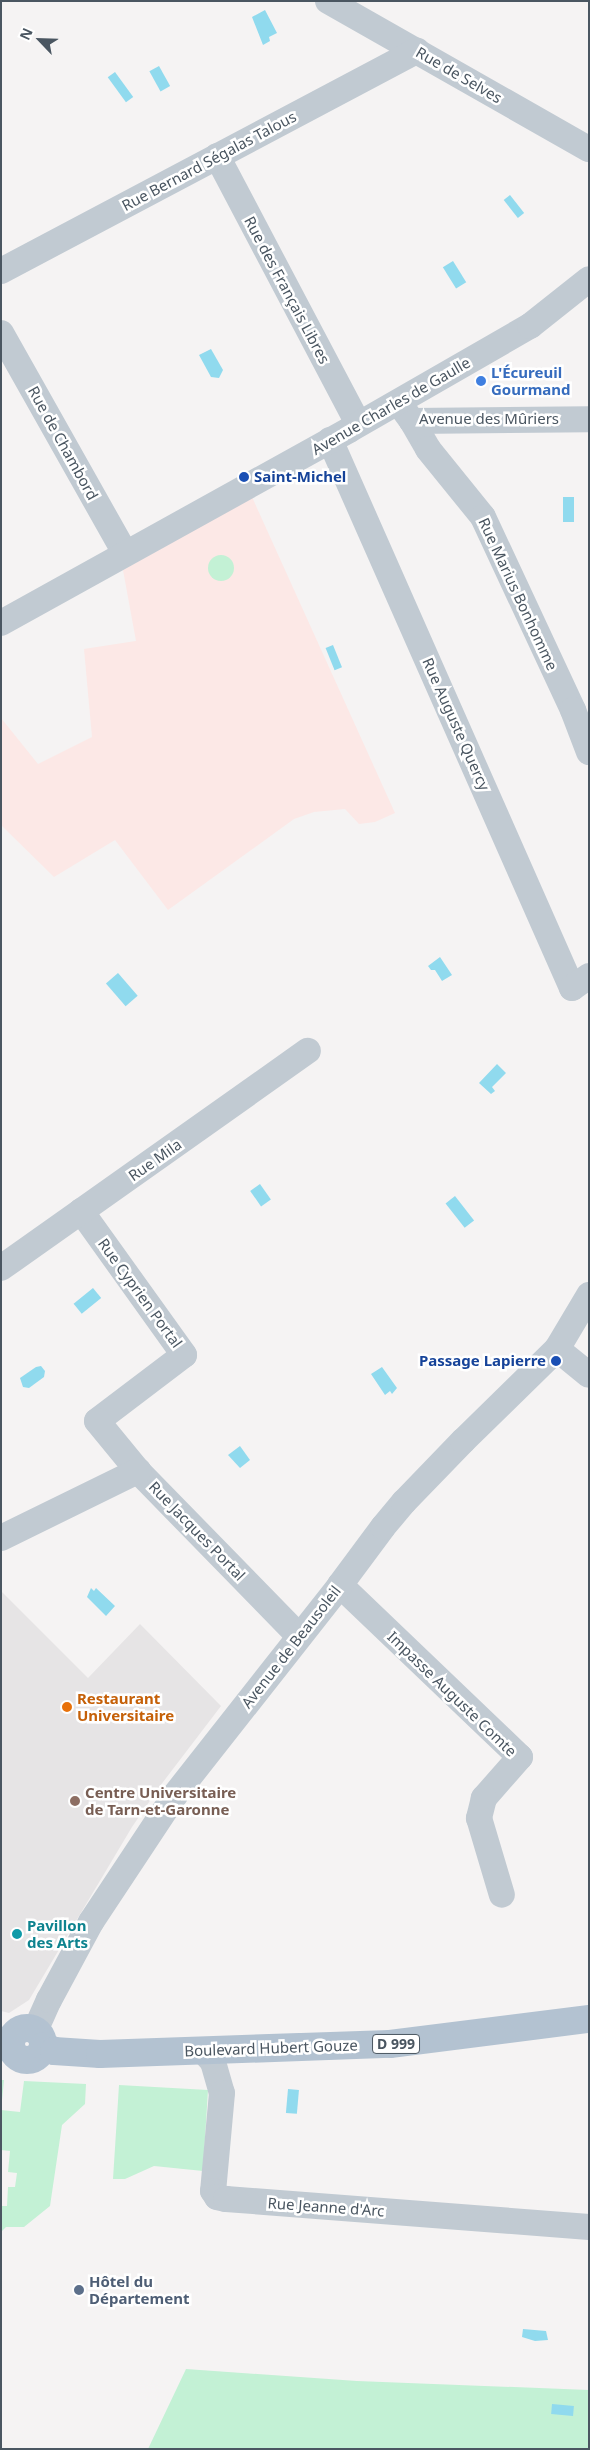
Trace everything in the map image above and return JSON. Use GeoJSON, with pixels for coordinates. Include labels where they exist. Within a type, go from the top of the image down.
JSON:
{"type":"FeatureCollection","features":[{"type":"Feature","properties":{"kind":"main road","name":"Boulevard Hubert Gouze"},"geometry":{"type":"LineString","coordinates":[[18,2041],[54,2051],[100,2054],[390,2044],[589,2019]]}},
{"type":"Feature","properties":{"kind":"street","name":"Rue de Selves"},"geometry":{"type":"LineString","coordinates":[[328,1],[589,148]]}},
{"type":"Feature","properties":{"kind":"street","name":"Rue Bernard Ségalas Talous"},"geometry":{"type":"LineString","coordinates":[[1,270],[418,51]]}},
{"type":"Feature","properties":{"kind":"street","name":"Rue des Français Libres"},"geometry":{"type":"LineString","coordinates":[[217,156],[358,423]]}},
{"type":"Feature","properties":{"kind":"street","name":"Avenue Charles de Gaulle"},"geometry":{"type":"LineString","coordinates":[[1,623],[358,423],[405,412],[530,326],[589,278]]}},
{"type":"Feature","properties":{"kind":"street","name":"Rue de Chambord"},"geometry":{"type":"LineString","coordinates":[[1,333],[125,553]]}},
{"type":"Feature","properties":{"kind":"street","name":"Avenue des Mûriers"},"geometry":{"type":"LineString","coordinates":[[405,412],[589,419]]}},
{"type":"Feature","properties":{"kind":"street","name":"Rue Marius Bonhomme"},"geometry":{"type":"LineString","coordinates":[[405,412],[428,449],[483,517],[572,710],[589,752]]}},
{"type":"Feature","properties":{"kind":"street","name":"Rue Auguste Quercy"},"geometry":{"type":"LineString","coordinates":[[330,440],[572,988],[589,976]]}},
{"type":"Feature","properties":{"kind":"street","name":"Rue Mila"},"geometry":{"type":"LineString","coordinates":[[1,1268],[308,1051]]}},
{"type":"Feature","properties":{"kind":"street","name":"Rue Cyprien Portal"},"geometry":{"type":"LineString","coordinates":[[81,1211],[184,1355],[97,1421],[138,1471]]}},
{"type":"Feature","properties":{"kind":"street","name":"Avenue de Beausoleil"},"geometry":{"type":"LineString","coordinates":[[18,2041],[49,2000],[92,1922],[152,1827],[175,1795],[404,1502],[557,1349],[589,1295]]}},
{"type":"Feature","properties":{"kind":"street"},"geometry":{"type":"LineString","coordinates":[[557,1349],[589,1375]]}},
{"type":"Feature","properties":{"kind":"street","name":"Rue Jacques Portal"},"geometry":{"type":"LineString","coordinates":[[1,1538],[138,1471],[299,1636]]}},
{"type":"Feature","properties":{"kind":"street","name":"Impasse Auguste Comte"},"geometry":{"type":"LineString","coordinates":[[340,1585],[520,1757],[484,1798],[479,1818],[502,1896]]}},
{"type":"Feature","properties":{"kind":"street","name":"Rue Jeanne d'Arc"},"geometry":{"type":"LineString","coordinates":[[202,2050],[213,2062],[222,2093],[213,2191],[217,2197],[589,2227]]}},
{"type":"Feature","properties":{"kind":"shaded area"},"geometry":{"type":"Polygon","coordinates":[[[252,497],[395,813],[375,822],[359,824],[345,809],[314,812],[294,819],[168,910],[115,840],[54,877],[1,825],[1,718],[38,764],[92,737],[84,649],[136,641],[123,570],[252,497]]]}},
{"type":"Feature","properties":{"kind":"shaded area","name":"Centre Universitaire de Tarn-et-Garonne"},"geometry":{"type":"Polygon","coordinates":[[[1,1591],[88,1678],[140,1624],[221,1706],[160,1786],[132,1827],[29,2000],[9,2013],[1,2011],[1,1591]]]}},
{"type":"Feature","properties":{"kind":"green space"},"geometry":{"type":"Polygon","coordinates":[[[221,555],[230,559],[234,568],[230,577],[221,581],[212,577],[208,568],[212,559],[221,555]]]}},
{"type":"Feature","properties":{"kind":"green space"},"geometry":{"type":"Polygon","coordinates":[[[1,2080],[4,2080],[1,2110],[1,2080]]]}},
{"type":"Feature","properties":{"kind":"green space"},"geometry":{"type":"Polygon","coordinates":[[[24,2081],[86,2084],[85,2104],[62,2125],[50,2206],[24,2227],[6,2227],[2,2231],[1,2206],[7,2206],[8,2187],[15,2187],[17,2173],[8,2172],[10,2151],[1,2150],[1,2110],[20,2112],[24,2081]]]}},
{"type":"Feature","properties":{"kind":"green space"},"geometry":{"type":"Polygon","coordinates":[[[119,2085],[208,2090],[203,2171],[154,2166],[125,2179],[113,2179],[119,2085]]]}},
{"type":"Feature","properties":{"kind":"green space"},"geometry":{"type":"Polygon","coordinates":[[[186,2369],[357,2381],[589,2390],[589,2449],[148,2449],[186,2369]]]}},
{"type":"Feature","properties":{"kind":"water"},"geometry":{"type":"Polygon","coordinates":[[[265,10],[277,33],[269,37],[270,41],[263,45],[252,17],[265,10]]]}},
{"type":"Feature","properties":{"kind":"water"},"geometry":{"type":"Polygon","coordinates":[[[159,66],[170,86],[161,91],[149,71],[159,66]]]}},
{"type":"Feature","properties":{"kind":"water"},"geometry":{"type":"Polygon","coordinates":[[[115,72],[133,97],[126,102],[108,77],[115,72]]]}},
{"type":"Feature","properties":{"kind":"water"},"geometry":{"type":"Polygon","coordinates":[[[510,195],[524,213],[518,218],[504,200],[510,195]]]}},
{"type":"Feature","properties":{"kind":"water"},"geometry":{"type":"Polygon","coordinates":[[[453,261],[466,282],[456,289],[443,267],[453,261]]]}},
{"type":"Feature","properties":{"kind":"water"},"geometry":{"type":"Polygon","coordinates":[[[211,349],[223,370],[219,378],[211,377],[199,355],[211,349]]]}},
{"type":"Feature","properties":{"kind":"water"},"geometry":{"type":"Polygon","coordinates":[[[563,497],[574,497],[574,522],[563,522],[563,497]]]}},
{"type":"Feature","properties":{"kind":"water"},"geometry":{"type":"Polygon","coordinates":[[[333,645],[342,667],[335,670],[326,648],[333,645]]]}},
{"type":"Feature","properties":{"kind":"water"},"geometry":{"type":"Polygon","coordinates":[[[440,957],[452,975],[442,981],[435,970],[431,970],[428,966],[440,957]]]}},
{"type":"Feature","properties":{"kind":"water"},"geometry":{"type":"Polygon","coordinates":[[[118,973],[138,996],[126,1006],[106,983],[118,973]]]}},
{"type":"Feature","properties":{"kind":"water"},"geometry":{"type":"Polygon","coordinates":[[[497,1064],[506,1073],[492,1087],[495,1091],[491,1094],[479,1083],[497,1064]]]}},
{"type":"Feature","properties":{"kind":"water"},"geometry":{"type":"Polygon","coordinates":[[[260,1184],[271,1200],[261,1206],[250,1191],[260,1184]]]}},
{"type":"Feature","properties":{"kind":"water"},"geometry":{"type":"Polygon","coordinates":[[[455,1196],[474,1220],[465,1228],[446,1203],[455,1196]]]}},
{"type":"Feature","properties":{"kind":"water"},"geometry":{"type":"Polygon","coordinates":[[[93,1288],[101,1298],[82,1314],[74,1304],[93,1288]]]}},
{"type":"Feature","properties":{"kind":"water"},"geometry":{"type":"Polygon","coordinates":[[[41,1366],[45,1371],[44,1377],[29,1388],[23,1387],[20,1378],[36,1367],[41,1366]]]}},
{"type":"Feature","properties":{"kind":"water"},"geometry":{"type":"Polygon","coordinates":[[[382,1367],[397,1388],[392,1394],[390,1391],[385,1395],[371,1374],[382,1367]]]}},
{"type":"Feature","properties":{"kind":"water"},"geometry":{"type":"Polygon","coordinates":[[[240,1446],[250,1460],[240,1468],[228,1455],[240,1446]]]}},
{"type":"Feature","properties":{"kind":"water"},"geometry":{"type":"Polygon","coordinates":[[[91,1588],[94,1591],[96,1588],[115,1606],[106,1616],[87,1597],[91,1588]]]}},
{"type":"Feature","properties":{"kind":"water"},"geometry":{"type":"Polygon","coordinates":[[[288,2089],[299,2090],[297,2114],[286,2113],[288,2089]]]}},
{"type":"Feature","properties":{"kind":"water"},"geometry":{"type":"Polygon","coordinates":[[[523,2329],[546,2331],[548,2340],[535,2341],[522,2337],[523,2329]]]}},
{"type":"Feature","properties":{"kind":"water"},"geometry":{"type":"Polygon","coordinates":[[[552,2404],[574,2406],[573,2416],[551,2414],[552,2404]]]}},
{"type":"Feature","properties":{"kind":"place","name":"L'Écureuil Gourmand"},"geometry":{"type":"Point","coordinates":[481,381]}},
{"type":"Feature","properties":{"kind":"place","name":"Saint-Michel"},"geometry":{"type":"Point","coordinates":[244,477]}},
{"type":"Feature","properties":{"kind":"place","name":"Passage Lapierre"},"geometry":{"type":"Point","coordinates":[556,1361]}},
{"type":"Feature","properties":{"kind":"place","name":"Restaurant Universitaire"},"geometry":{"type":"Point","coordinates":[67,1707]}},
{"type":"Feature","properties":{"kind":"place","name":"Centre Universitaire de Tarn-et-Garonne"},"geometry":{"type":"Point","coordinates":[75,1801]}},
{"type":"Feature","properties":{"kind":"place","name":"Pavillon des Arts"},"geometry":{"type":"Point","coordinates":[17,1934]}},
{"type":"Feature","properties":{"kind":"place","name":"Hôtel du Département"},"geometry":{"type":"Point","coordinates":[79,2290]}}]}
